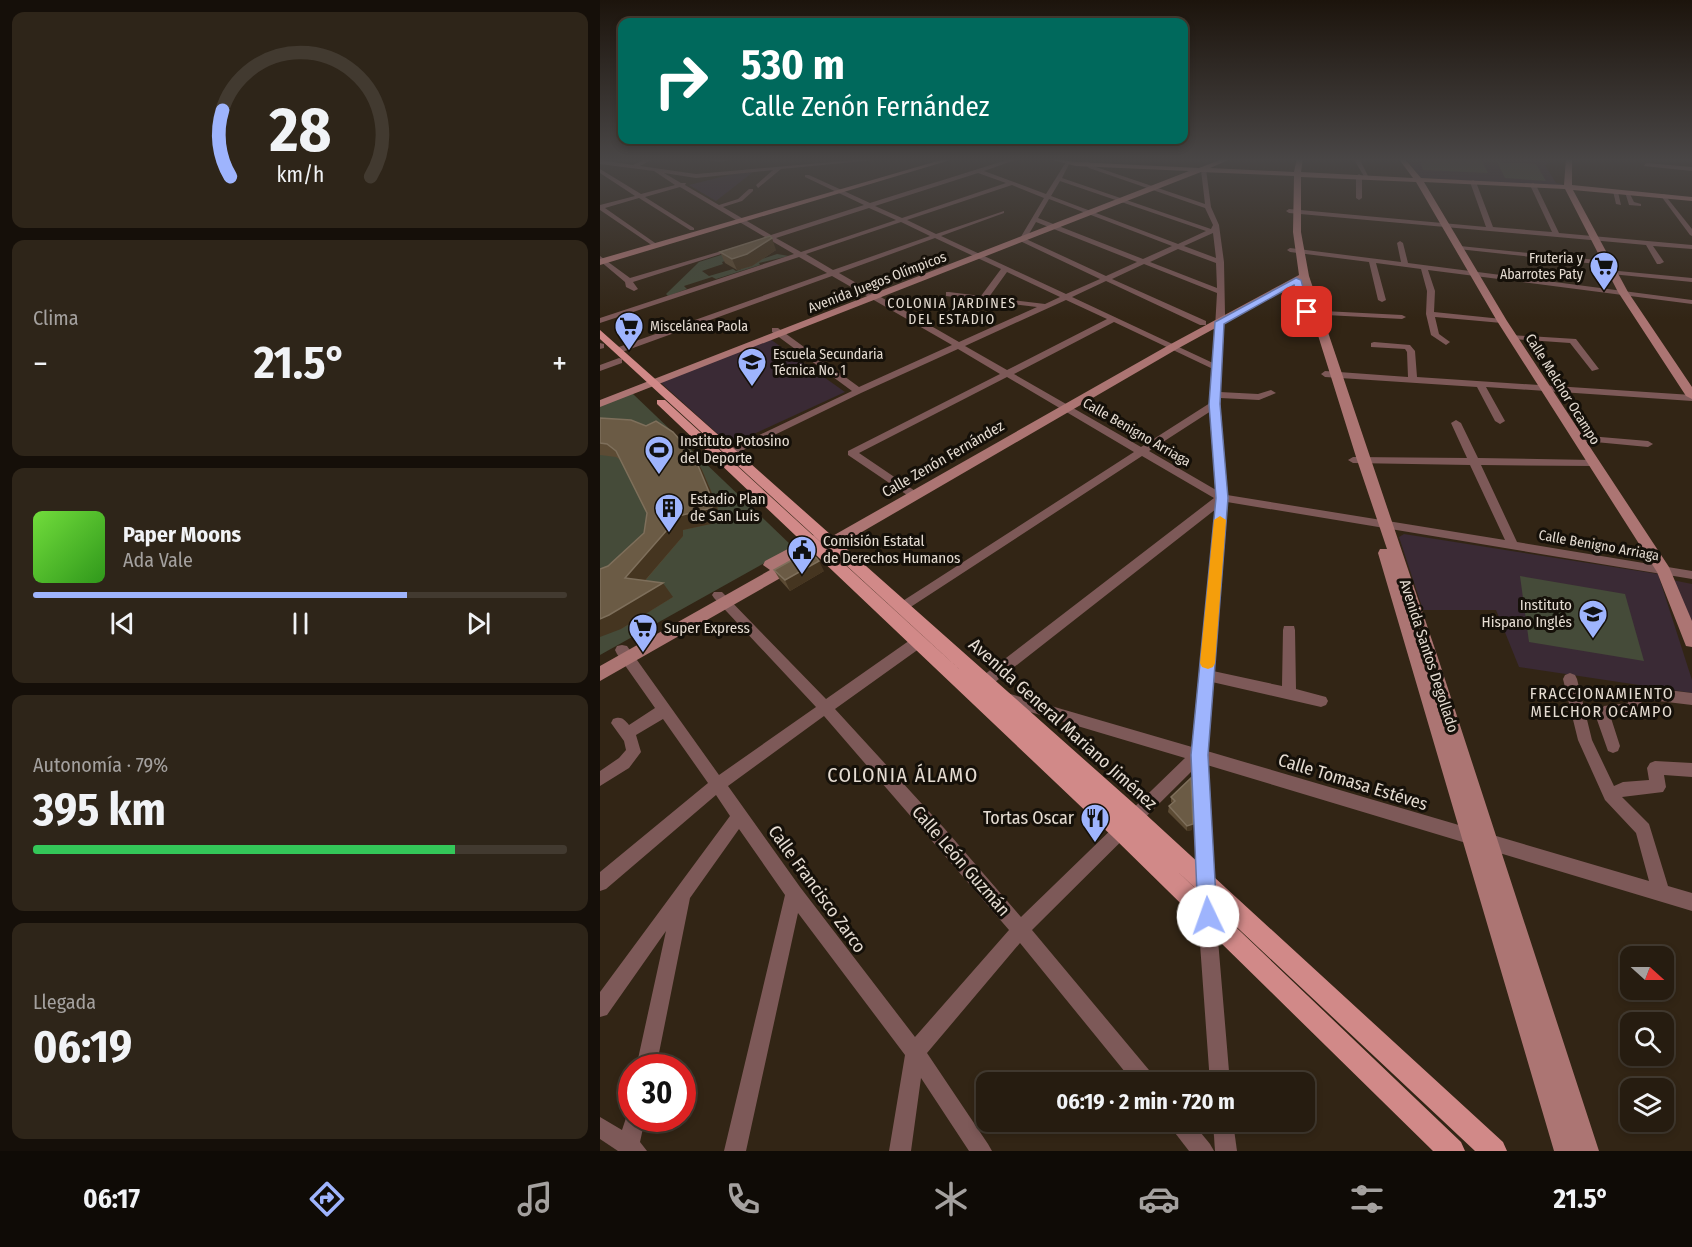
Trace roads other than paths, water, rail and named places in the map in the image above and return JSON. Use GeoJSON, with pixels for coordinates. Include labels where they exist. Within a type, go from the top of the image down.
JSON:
{"type":"FeatureCollection","features":[{"type":"Feature","properties":{"kind":"main road","name":"Avenida General Mariano Jiménez"},"geometry":{"type":"LineString","coordinates":[[606,347],[821,543],[918,642],[1121,831],[1452,1151]]}},
{"type":"Feature","properties":{"kind":"main road","name":"Avenida General Mariano Jiménez"},"geometry":{"type":"LineString","coordinates":[[821,543],[902,607],[1003,698],[1494,1151]]}},
{"type":"Feature","properties":{"kind":"street"},"geometry":{"type":"LineString","coordinates":[[607,212],[653,243]]}},
{"type":"Feature","properties":{"kind":"street"},"geometry":{"type":"LineString","coordinates":[[665,212],[692,229]]}},
{"type":"Feature","properties":{"kind":"street","name":"Calle Benigno Arriaga"},"geometry":{"type":"LineString","coordinates":[[727,212],[1222,498],[1692,576]]}},
{"type":"Feature","properties":{"kind":"street"},"geometry":{"type":"LineString","coordinates":[[601,259],[759,212]]}},
{"type":"Feature","properties":{"kind":"street"},"geometry":{"type":"LineString","coordinates":[[759,241],[849,212]]}},
{"type":"Feature","properties":{"kind":"street"},"geometry":{"type":"LineString","coordinates":[[884,212],[1005,268],[1062,298],[1114,319],[1218,368]]}},
{"type":"Feature","properties":{"kind":"street"},"geometry":{"type":"LineString","coordinates":[[600,321],[927,212]]}},
{"type":"Feature","properties":{"kind":"street"},"geometry":{"type":"LineString","coordinates":[[600,368],[606,347],[832,273],[1002,212]]}},
{"type":"Feature","properties":{"kind":"street"},"geometry":{"type":"LineString","coordinates":[[1039,212],[1024,237],[1203,323]]}},
{"type":"Feature","properties":{"kind":"street"},"geometry":{"type":"LineString","coordinates":[[1089,212],[1220,262]]}},
{"type":"Feature","properties":{"kind":"street","name":"Avenida Juegos Olímpicos"},"geometry":{"type":"LineString","coordinates":[[600,398],[1089,212]]}},
{"type":"Feature","properties":{"kind":"street"},"geometry":{"type":"LineString","coordinates":[[1159,212],[1212,229]]}},
{"type":"Feature","properties":{"kind":"street"},"geometry":{"type":"LineString","coordinates":[[1209,212],[1220,262],[1220,318],[1215,399],[1222,498],[1199,755],[1219,1072]]}},
{"type":"Feature","properties":{"kind":"street","name":"Avenida Santos Degollado"},"geometry":{"type":"LineString","coordinates":[[1293,212],[1294,250],[1299,273],[1330,374],[1586,1151]]}},
{"type":"Feature","properties":{"kind":"street"},"geometry":{"type":"LineString","coordinates":[[1300,212],[1692,247]]}},
{"type":"Feature","properties":{"kind":"street","name":"Calle Melchor Ocampo"},"geometry":{"type":"LineString","coordinates":[[1437,212],[1502,321],[1664,571],[1692,641]]}},
{"type":"Feature","properties":{"kind":"street"},"geometry":{"type":"LineString","coordinates":[[1484,212],[1491,230]]}},
{"type":"Feature","properties":{"kind":"street"},"geometry":{"type":"LineString","coordinates":[[1546,212],[1557,236]]}},
{"type":"Feature","properties":{"kind":"street"},"geometry":{"type":"LineString","coordinates":[[1580,212],[1623,292],[1692,397]]}},
{"type":"Feature","properties":{"kind":"street"},"geometry":{"type":"LineString","coordinates":[[1676,212],[1692,234]]}},
{"type":"Feature","properties":{"kind":"street"},"geometry":{"type":"LineString","coordinates":[[653,243],[692,229],[738,218]]}},
{"type":"Feature","properties":{"kind":"street"},"geometry":{"type":"LineString","coordinates":[[1035,219],[1220,292]]}},
{"type":"Feature","properties":{"kind":"street"},"geometry":{"type":"LineString","coordinates":[[726,454],[1212,229]]}},
{"type":"Feature","properties":{"kind":"street"},"geometry":{"type":"LineString","coordinates":[[1400,243],[1405,265]]}},
{"type":"Feature","properties":{"kind":"street"},"geometry":{"type":"LineString","coordinates":[[1648,243],[1660,262]]}},
{"type":"Feature","properties":{"kind":"street"},"geometry":{"type":"LineString","coordinates":[[629,281],[748,244]]}},
{"type":"Feature","properties":{"kind":"street"},"geometry":{"type":"LineString","coordinates":[[1460,248],[1606,262]]}},
{"type":"Feature","properties":{"kind":"street"},"geometry":{"type":"LineString","coordinates":[[1294,250],[1692,302]]}},
{"type":"Feature","properties":{"kind":"street"},"geometry":{"type":"LineString","coordinates":[[601,259],[629,281],[628,285],[634,289]]}},
{"type":"Feature","properties":{"kind":"street"},"geometry":{"type":"LineString","coordinates":[[1372,261],[1382,300]]}},
{"type":"Feature","properties":{"kind":"street"},"geometry":{"type":"LineString","coordinates":[[976,308],[1005,268]]}},
{"type":"Feature","properties":{"kind":"street"},"geometry":{"type":"LineString","coordinates":[[1424,268],[1431,291],[1430,314],[1435,335],[1446,342]]}},
{"type":"Feature","properties":{"kind":"street"},"geometry":{"type":"LineString","coordinates":[[1611,272],[1692,280]]}},
{"type":"Feature","properties":{"kind":"street","name":"Calle Zenón Fernández"},"geometry":{"type":"LineString","coordinates":[[600,674],[625,654],[722,598],[1299,273]]}},
{"type":"Feature","properties":{"kind":"street"},"geometry":{"type":"LineString","coordinates":[[949,294],[1045,306]]}},
{"type":"Feature","properties":{"kind":"street"},"geometry":{"type":"LineString","coordinates":[[1311,312],[1402,317]]}},
{"type":"Feature","properties":{"kind":"street"},"geometry":{"type":"LineString","coordinates":[[1430,314],[1502,321]]}},
{"type":"Feature","properties":{"kind":"street","name":"Calle Zenón Fernández"},"geometry":{"type":"LineString","coordinates":[[1170,345],[1203,323],[1220,318]]}},
{"type":"Feature","properties":{"kind":"street"},"geometry":{"type":"LineString","coordinates":[[910,492],[852,453],[1114,319]]}},
{"type":"Feature","properties":{"kind":"street"},"geometry":{"type":"LineString","coordinates":[[777,332],[858,391]]}},
{"type":"Feature","properties":{"kind":"street"},"geometry":{"type":"LineString","coordinates":[[1513,337],[1573,341],[1595,369]]}},
{"type":"Feature","properties":{"kind":"street"},"geometry":{"type":"LineString","coordinates":[[1374,345],[1407,347],[1411,351],[1413,379]]}},
{"type":"Feature","properties":{"kind":"street"},"geometry":{"type":"LineString","coordinates":[[1330,374],[1692,397]]}},
{"type":"Feature","properties":{"kind":"street","name":"Avenida Juegos Olímpicos"},"geometry":{"type":"LineString","coordinates":[[600,404],[647,382]]}},
{"type":"Feature","properties":{"kind":"street"},"geometry":{"type":"LineString","coordinates":[[1480,384],[1500,421]]}},
{"type":"Feature","properties":{"kind":"street"},"geometry":{"type":"LineString","coordinates":[[902,607],[1215,399],[1259,397],[1271,393]]}},
{"type":"Feature","properties":{"kind":"street"},"geometry":{"type":"LineString","coordinates":[[1456,423],[1514,545]]}},
{"type":"Feature","properties":{"kind":"street"},"geometry":{"type":"LineString","coordinates":[[1577,438],[1648,444]]}},
{"type":"Feature","properties":{"kind":"street"},"geometry":{"type":"LineString","coordinates":[[1358,460],[1593,464]]}},
{"type":"Feature","properties":{"kind":"street"},"geometry":{"type":"LineString","coordinates":[[985,682],[1222,498]]}},
{"type":"Feature","properties":{"kind":"street","name":"Calle León Guzmán"},"geometry":{"type":"LineString","coordinates":[[722,598],[825,707],[1021,929],[1138,1072]]}},
{"type":"Feature","properties":{"kind":"street"},"geometry":{"type":"LineString","coordinates":[[1289,630],[1289,694]]}},
{"type":"Feature","properties":{"kind":"street"},"geometry":{"type":"LineString","coordinates":[[600,883],[717,785],[918,642]]}},
{"type":"Feature","properties":{"kind":"street","name":"Calle Zenón Fernández"},"geometry":{"type":"LineString","coordinates":[[600,662],[625,654]]}},
{"type":"Feature","properties":{"kind":"street","name":"Calle Francisco Zarco"},"geometry":{"type":"LineString","coordinates":[[625,654],[663,711],[794,893],[915,1052],[981,1151]]}},
{"type":"Feature","properties":{"kind":"street"},"geometry":{"type":"LineString","coordinates":[[1207,675],[1321,701]]}},
{"type":"Feature","properties":{"kind":"street"},"geometry":{"type":"LineString","coordinates":[[1570,679],[1585,740],[1610,795],[1642,830],[1661,893]]}},
{"type":"Feature","properties":{"kind":"street"},"geometry":{"type":"LineString","coordinates":[[1613,746],[1603,717],[1609,710],[1628,710],[1635,706],[1635,692],[1692,699]]}},
{"type":"Feature","properties":{"kind":"street","name":"Calle Tomasa Estéves"},"geometry":{"type":"LineString","coordinates":[[1003,698],[1692,902]]}},
{"type":"Feature","properties":{"kind":"street"},"geometry":{"type":"LineString","coordinates":[[600,779],[624,763],[634,752],[623,728],[663,711]]}},
{"type":"Feature","properties":{"kind":"street"},"geometry":{"type":"LineString","coordinates":[[900,1151],[915,1052],[1021,929],[1199,755]]}},
{"type":"Feature","properties":{"kind":"street"},"geometry":{"type":"LineString","coordinates":[[1610,795],[1623,789],[1658,787],[1654,768],[1692,770]]}},
{"type":"Feature","properties":{"kind":"street"},"geometry":{"type":"LineString","coordinates":[[600,1008],[740,815]]}},
{"type":"Feature","properties":{"kind":"street","name":"Avenida Santos Degollado"},"geometry":{"type":"LineString","coordinates":[[1482,841],[1567,1151]]}},
{"type":"Feature","properties":{"kind":"street"},"geometry":{"type":"LineString","coordinates":[[735,1151],[794,893]]}},
{"type":"Feature","properties":{"kind":"street"},"geometry":{"type":"LineString","coordinates":[[649,1054],[683,894]]}},
{"type":"Feature","properties":{"kind":"street"},"geometry":{"type":"LineString","coordinates":[[600,1127],[633,1149],[634,1132]]}},
{"type":"Feature","properties":{"kind":"street"},"geometry":{"type":"LineString","coordinates":[[1187,1132],[1203,1151]]}},
{"type":"Feature","properties":{"kind":"street"},"geometry":{"type":"LineString","coordinates":[[1225,1132],[1226,1151]]}},
{"type":"Feature","properties":{"kind":"place","name":"Fruteria y Abarrotes Paty"},"geometry":{"type":"Point","coordinates":[1604,292]}},
{"type":"Feature","properties":{"kind":"place","name":"Miscelánea Paola"},"geometry":{"type":"Point","coordinates":[629,352]}},
{"type":"Feature","properties":{"kind":"place","name":"Escuela Secundaria Técnica No. 1"},"geometry":{"type":"Point","coordinates":[752,388]}},
{"type":"Feature","properties":{"kind":"place","name":"Instituto Potosino del Deporte"},"geometry":{"type":"Point","coordinates":[659,476]}},
{"type":"Feature","properties":{"kind":"place","name":"Estadio Plan de San Luis"},"geometry":{"type":"Point","coordinates":[669,534]}},
{"type":"Feature","properties":{"kind":"place","name":"Comisión Estatal de Derechos Humanos"},"geometry":{"type":"Point","coordinates":[802,576]}},
{"type":"Feature","properties":{"kind":"place","name":"Instituto Hispano Inglés"},"geometry":{"type":"Point","coordinates":[1593,640]}},
{"type":"Feature","properties":{"kind":"place","name":"Super Express"},"geometry":{"type":"Point","coordinates":[643,654]}},
{"type":"Feature","properties":{"kind":"place","name":"Tortas Oscar"},"geometry":{"type":"Point","coordinates":[1095,844]}},
{"type":"Feature","properties":{"kind":"district","name":"COLONIA JARDINES DEL ESTADIO"},"geometry":{"type":"Point","coordinates":[952,312]}},
{"type":"Feature","properties":{"kind":"district","name":"FRACCIONAMIENTO MELCHOR OCAMPO"},"geometry":{"type":"Point","coordinates":[1602,702]}},
{"type":"Feature","properties":{"kind":"district","name":"COLONIA ÁLAMO"},"geometry":{"type":"Point","coordinates":[903,775]}}]}
